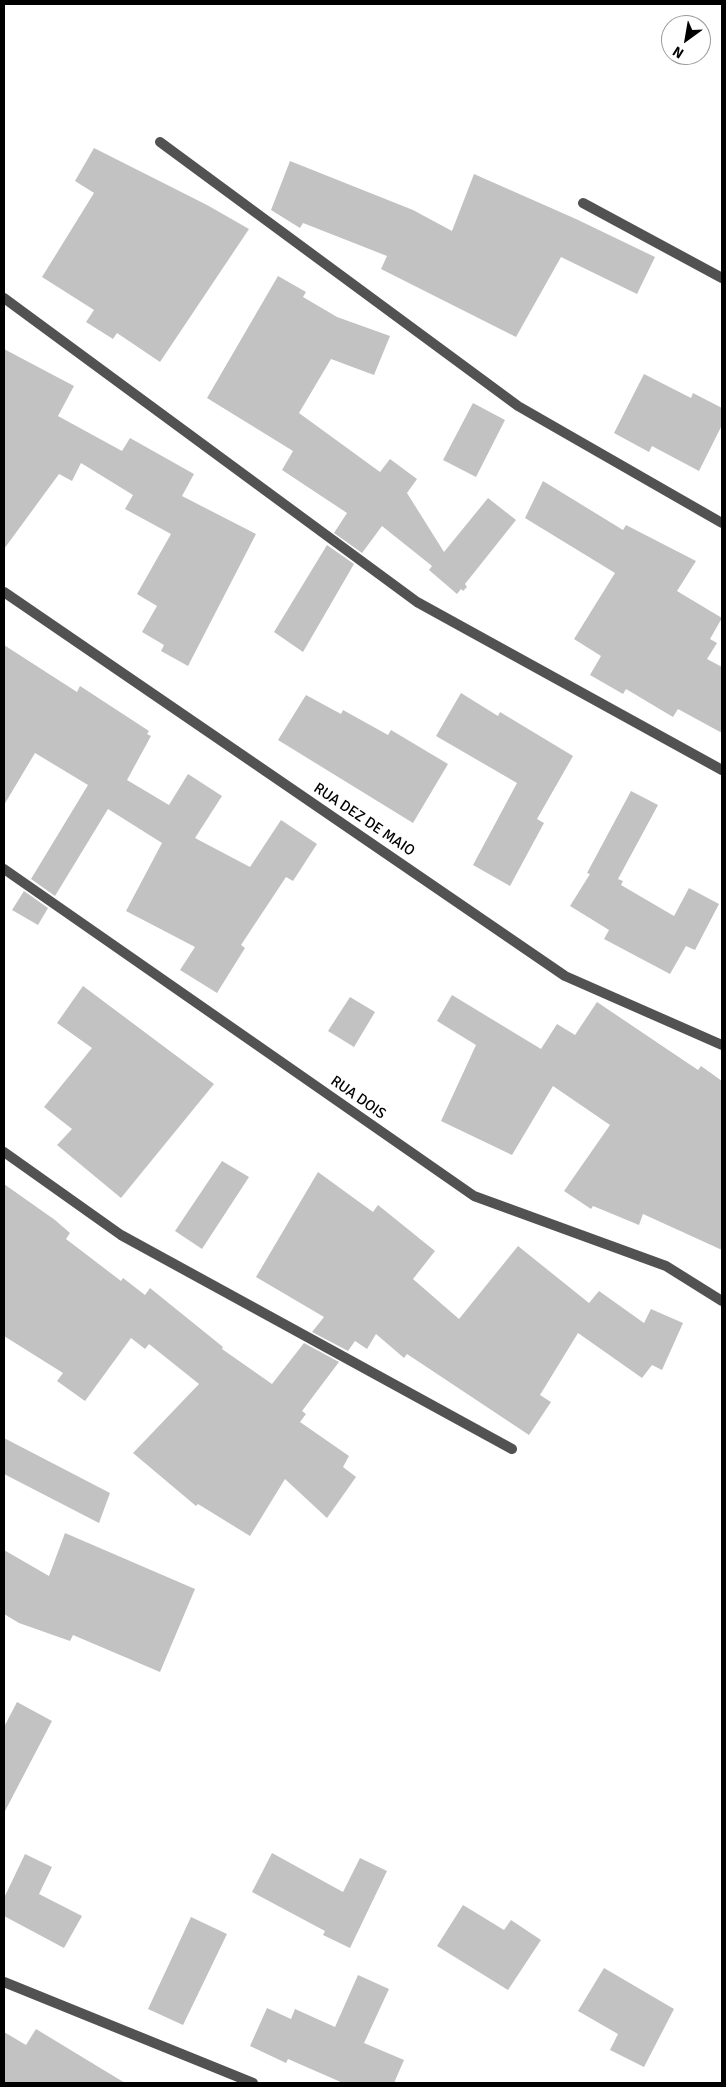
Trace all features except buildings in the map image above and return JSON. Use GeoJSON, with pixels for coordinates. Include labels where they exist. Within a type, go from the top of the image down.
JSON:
{"type":"FeatureCollection","features":[{"type":"Feature","properties":{"kind":"street"},"geometry":{"type":"LineString","coordinates":[[160,142],[518,406],[722,523]]}},
{"type":"Feature","properties":{"kind":"street"},"geometry":{"type":"LineString","coordinates":[[583,204],[722,278]]}},
{"type":"Feature","properties":{"kind":"street"},"geometry":{"type":"LineString","coordinates":[[4,298],[417,602],[722,770]]}},
{"type":"Feature","properties":{"kind":"street","name":"RUA DEZ DE MAIO"},"geometry":{"type":"LineString","coordinates":[[4,592],[565,976],[722,1045]]}},
{"type":"Feature","properties":{"kind":"street","name":"RUA DOIS"},"geometry":{"type":"LineString","coordinates":[[4,869],[474,1196],[666,1266],[722,1301]]}},
{"type":"Feature","properties":{"kind":"street"},"geometry":{"type":"LineString","coordinates":[[4,1152],[121,1235],[512,1449]]}},
{"type":"Feature","properties":{"kind":"street"},"geometry":{"type":"LineString","coordinates":[[4,1982],[253,2083]]}}]}
